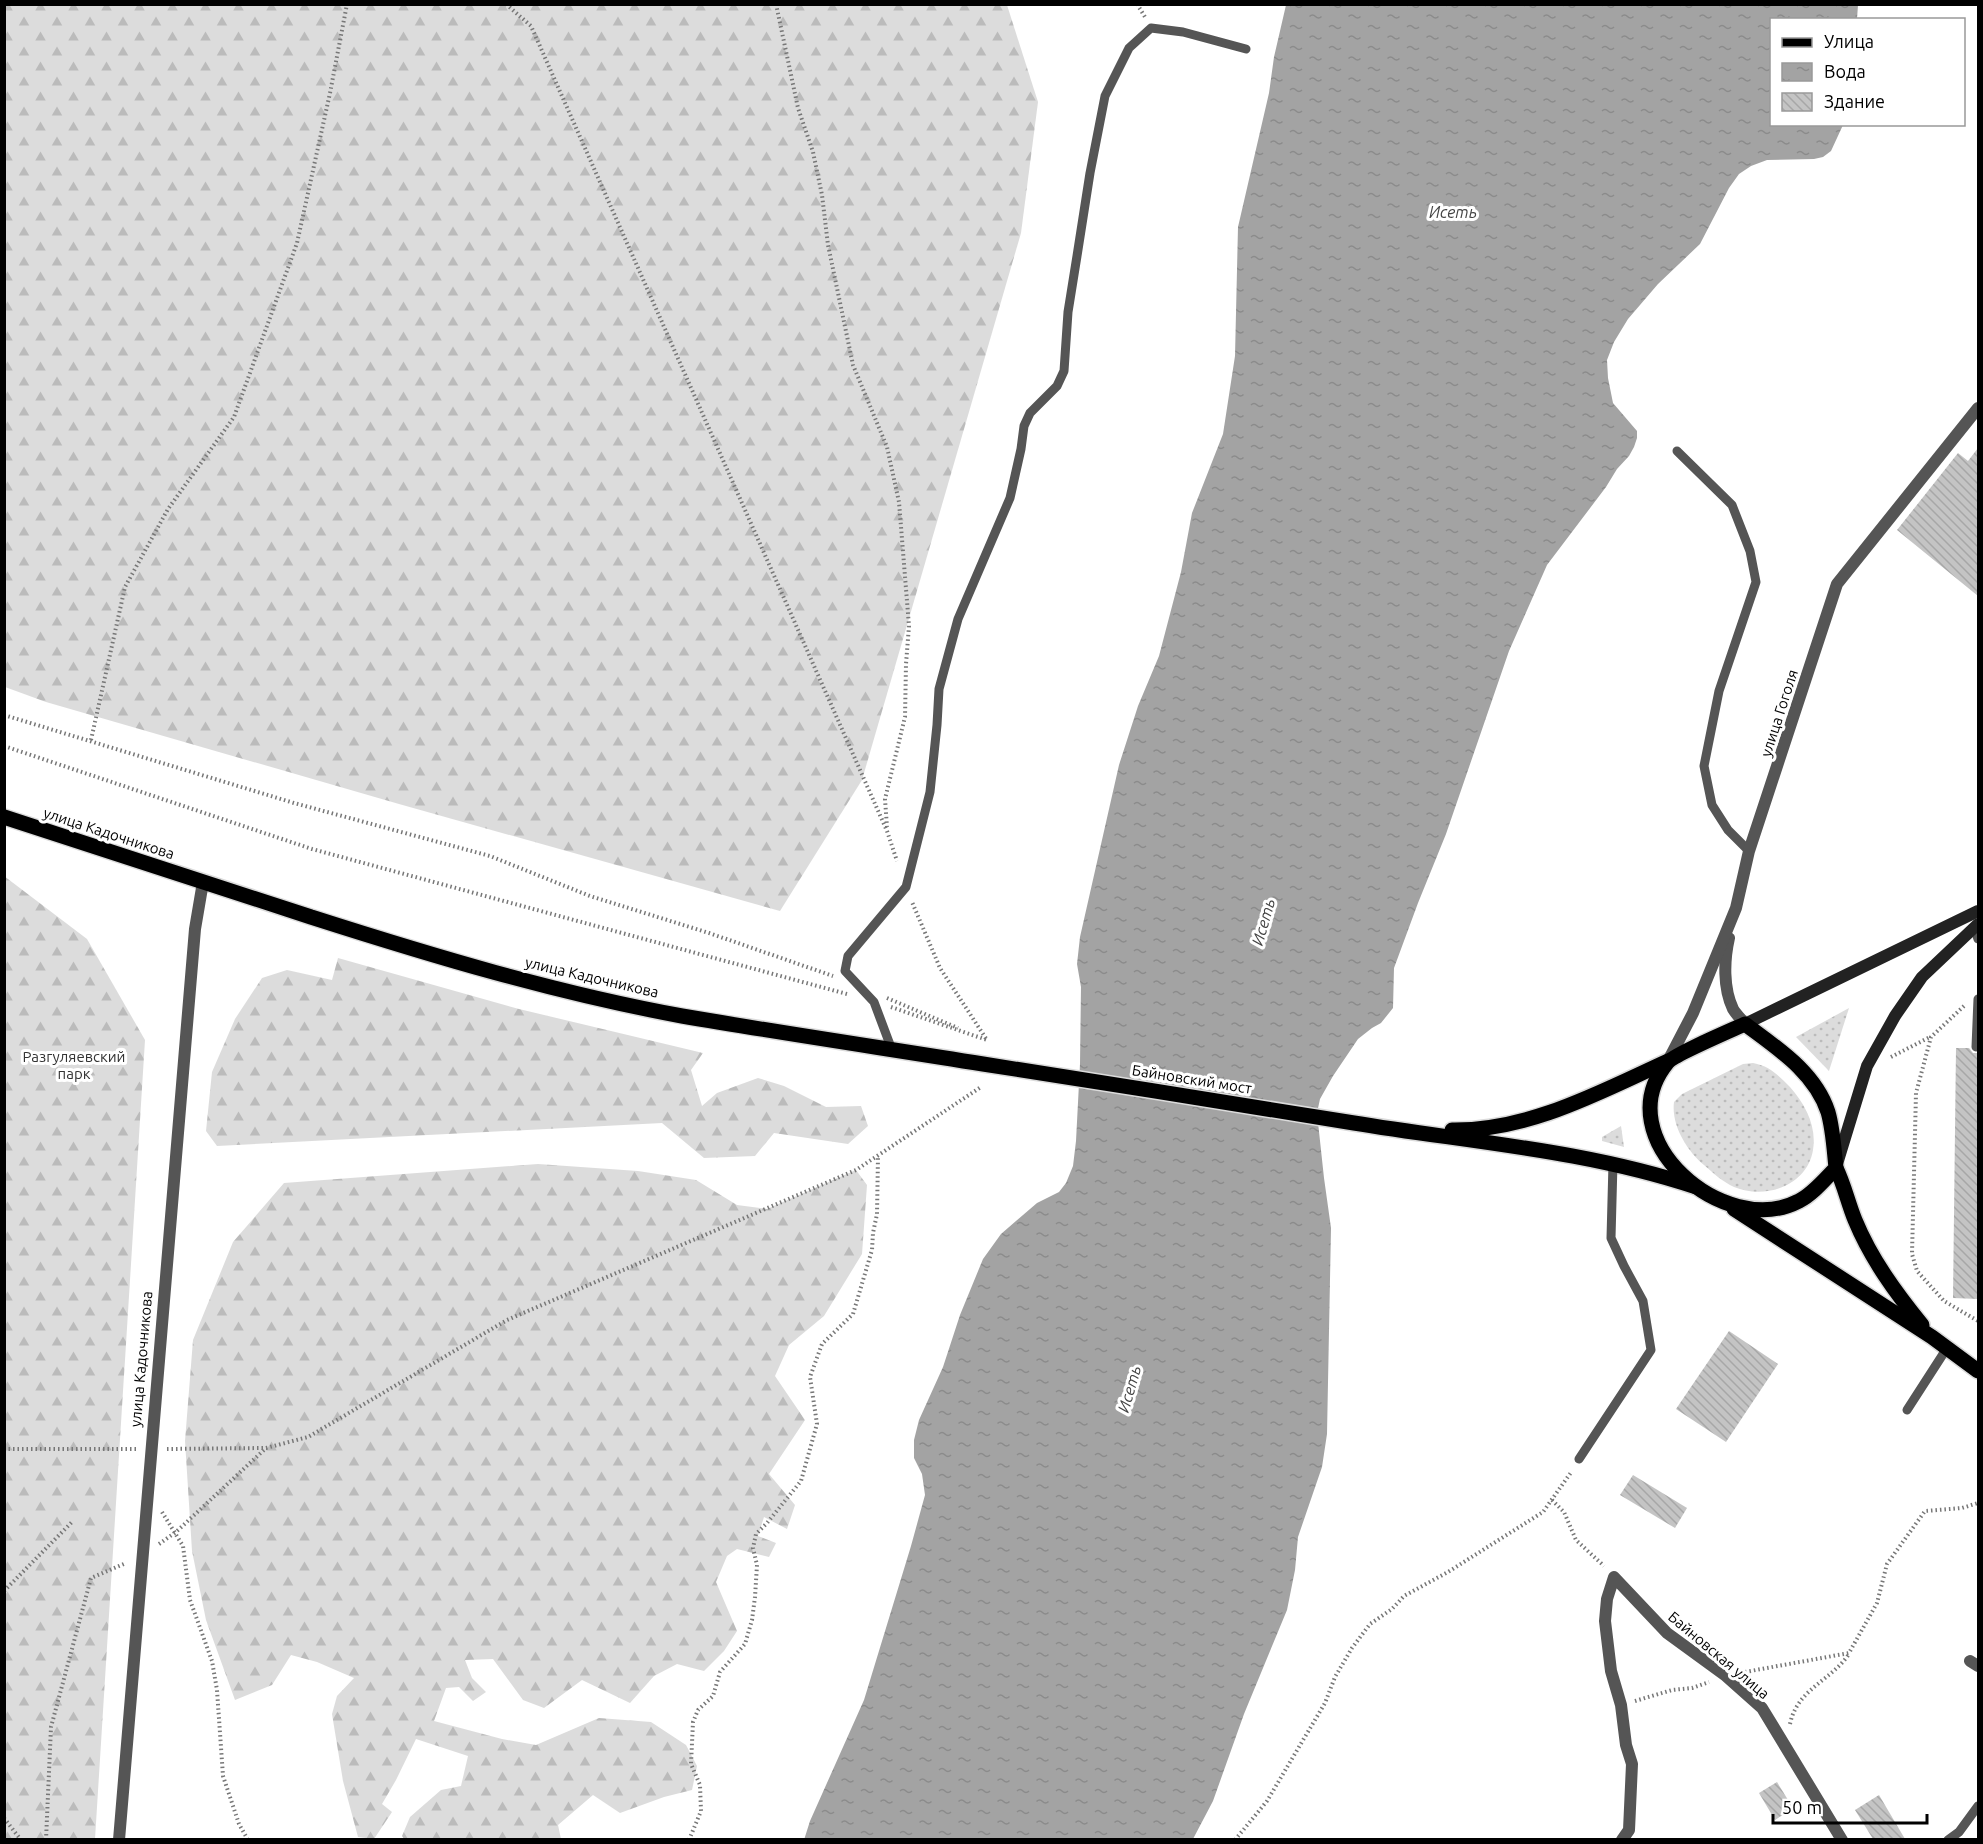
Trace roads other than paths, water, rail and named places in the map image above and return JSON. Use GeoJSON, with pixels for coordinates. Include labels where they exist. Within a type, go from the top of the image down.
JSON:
{"type":"FeatureCollection","features":[{"type":"Feature","properties":{"kind":"main road","name":"улица Кадочникова"},"geometry":{"type":"LineString","coordinates":[[4,817],[405,947],[556,988],[678,1015],[984,1064]]}},
{"type":"Feature","properties":{"kind":"main road"},"geometry":{"type":"LineString","coordinates":[[1389,1129],[1462,1131],[1532,1118],[1591,1096],[1668,1061],[1978,911]]}},
{"type":"Feature","properties":{"kind":"main road"},"geometry":{"type":"LineString","coordinates":[[1724,1202],[1761,1210],[1781,1207],[1798,1201],[1836,1168],[1867,1066],[1895,1016],[1922,977],[1977,930]]}},
{"type":"Feature","properties":{"kind":"main road"},"geometry":{"type":"LineString","coordinates":[[1745,1024],[1796,1065],[1816,1088],[1828,1113],[1836,1168],[1855,1220],[1865,1241],[1897,1293],[1932,1337]]}},
{"type":"Feature","properties":{"kind":"main road"},"geometry":{"type":"LineString","coordinates":[[1668,1061],[1656,1083],[1650,1101],[1653,1132],[1669,1161],[1696,1187]]}},
{"type":"Feature","properties":{"kind":"main road","name":"Байновский мост"},"geometry":{"type":"LineString","coordinates":[[984,1064],[1389,1129]]}},
{"type":"Feature","properties":{"kind":"main road"},"geometry":{"type":"LineString","coordinates":[[1389,1129],[1511,1145],[1613,1163],[1696,1187],[1724,1202],[1932,1337],[1978,1371]]}},
{"type":"Feature","properties":{"kind":"street","name":"улица Гоголя"},"geometry":{"type":"LineString","coordinates":[[1668,1061],[1689,1020],[1736,908],[1749,850],[1837,584],[1978,408]]}},
{"type":"Feature","properties":{"kind":"street","name":"улица Кадочникова"},"geometry":{"type":"LineString","coordinates":[[119,1839],[195,929],[202,882]]}},
{"type":"Feature","properties":{"kind":"street"},"geometry":{"type":"LineString","coordinates":[[1736,908],[1726,949],[1727,992],[1733,1010],[1745,1024]]}},
{"type":"Feature","properties":{"kind":"street","name":"Байновская улица"},"geometry":{"type":"LineString","coordinates":[[1622,1839],[1629,1830],[1632,1764],[1626,1745],[1621,1705],[1611,1671],[1605,1621],[1607,1599],[1614,1577],[1667,1633],[1726,1676],[1762,1708],[1842,1839]]}},
{"type":"Feature","properties":{"kind":"lane"},"geometry":{"type":"LineString","coordinates":[[892,1050],[874,1002],[845,971],[848,956],[906,887],[930,792],[939,688],[958,619],[1010,498],[1024,426],[1030,412],[1057,387],[1064,371],[1068,312],[1105,96],[1130,48],[1151,28],[1183,32],[1246,49]]}},
{"type":"Feature","properties":{"kind":"lane"},"geometry":{"type":"LineString","coordinates":[[1677,451],[1732,505],[1750,550],[1755,582],[1719,691],[1704,766],[1712,805],[1728,830],[1749,850]]}},
{"type":"Feature","properties":{"kind":"lane"},"geometry":{"type":"LineString","coordinates":[[1976,1047],[1978,1000]]}},
{"type":"Feature","properties":{"kind":"lane"},"geometry":{"type":"LineString","coordinates":[[1580,1459],[1652,1350],[1643,1301],[1611,1238],[1613,1163]]}},
{"type":"Feature","properties":{"kind":"lane"},"geometry":{"type":"LineString","coordinates":[[1907,1410],[1947,1348]]}},
{"type":"Feature","properties":{"kind":"lane"},"geometry":{"type":"LineString","coordinates":[[1948,1839],[1959,1832],[1978,1806]]}},
{"type":"Feature","properties":{"kind":"water","name":"Исеть"},"geometry":{"type":"Polygon","coordinates":[[[1286,5],[1858,5],[1857,18],[1770,18],[1770,126],[1843,126],[1831,151],[1823,157],[1767,160],[1739,174],[1729,188],[1700,244],[1658,284],[1628,319],[1614,342],[1607,360],[1608,378],[1613,403],[1637,431],[1634,447],[1547,565],[1509,651],[1446,834],[1394,968],[1393,1008],[1381,1023],[1358,1039],[1320,1099],[1317,1113],[1331,1228],[1327,1434],[1322,1467],[1298,1537],[1295,1570],[1287,1610],[1244,1714],[1213,1801],[1193,1839],[804,1840],[810,1821],[864,1700],[911,1546],[925,1495],[922,1474],[914,1458],[914,1440],[919,1420],[943,1367],[960,1315],[983,1259],[1001,1234],[1037,1203],[1059,1192],[1066,1183],[1073,1166],[1080,1064],[1081,987],[1077,964],[1080,937],[1119,765],[1138,706],[1159,656],[1181,572],[1192,513],[1223,434],[1235,356],[1238,227],[1269,93],[1274,57],[1286,5]]]}},
{"type":"Feature","properties":{"kind":"park label","name":"Разгуляевский парк"},"geometry":{"type":"Point","coordinates":[74,1064]}}]}
